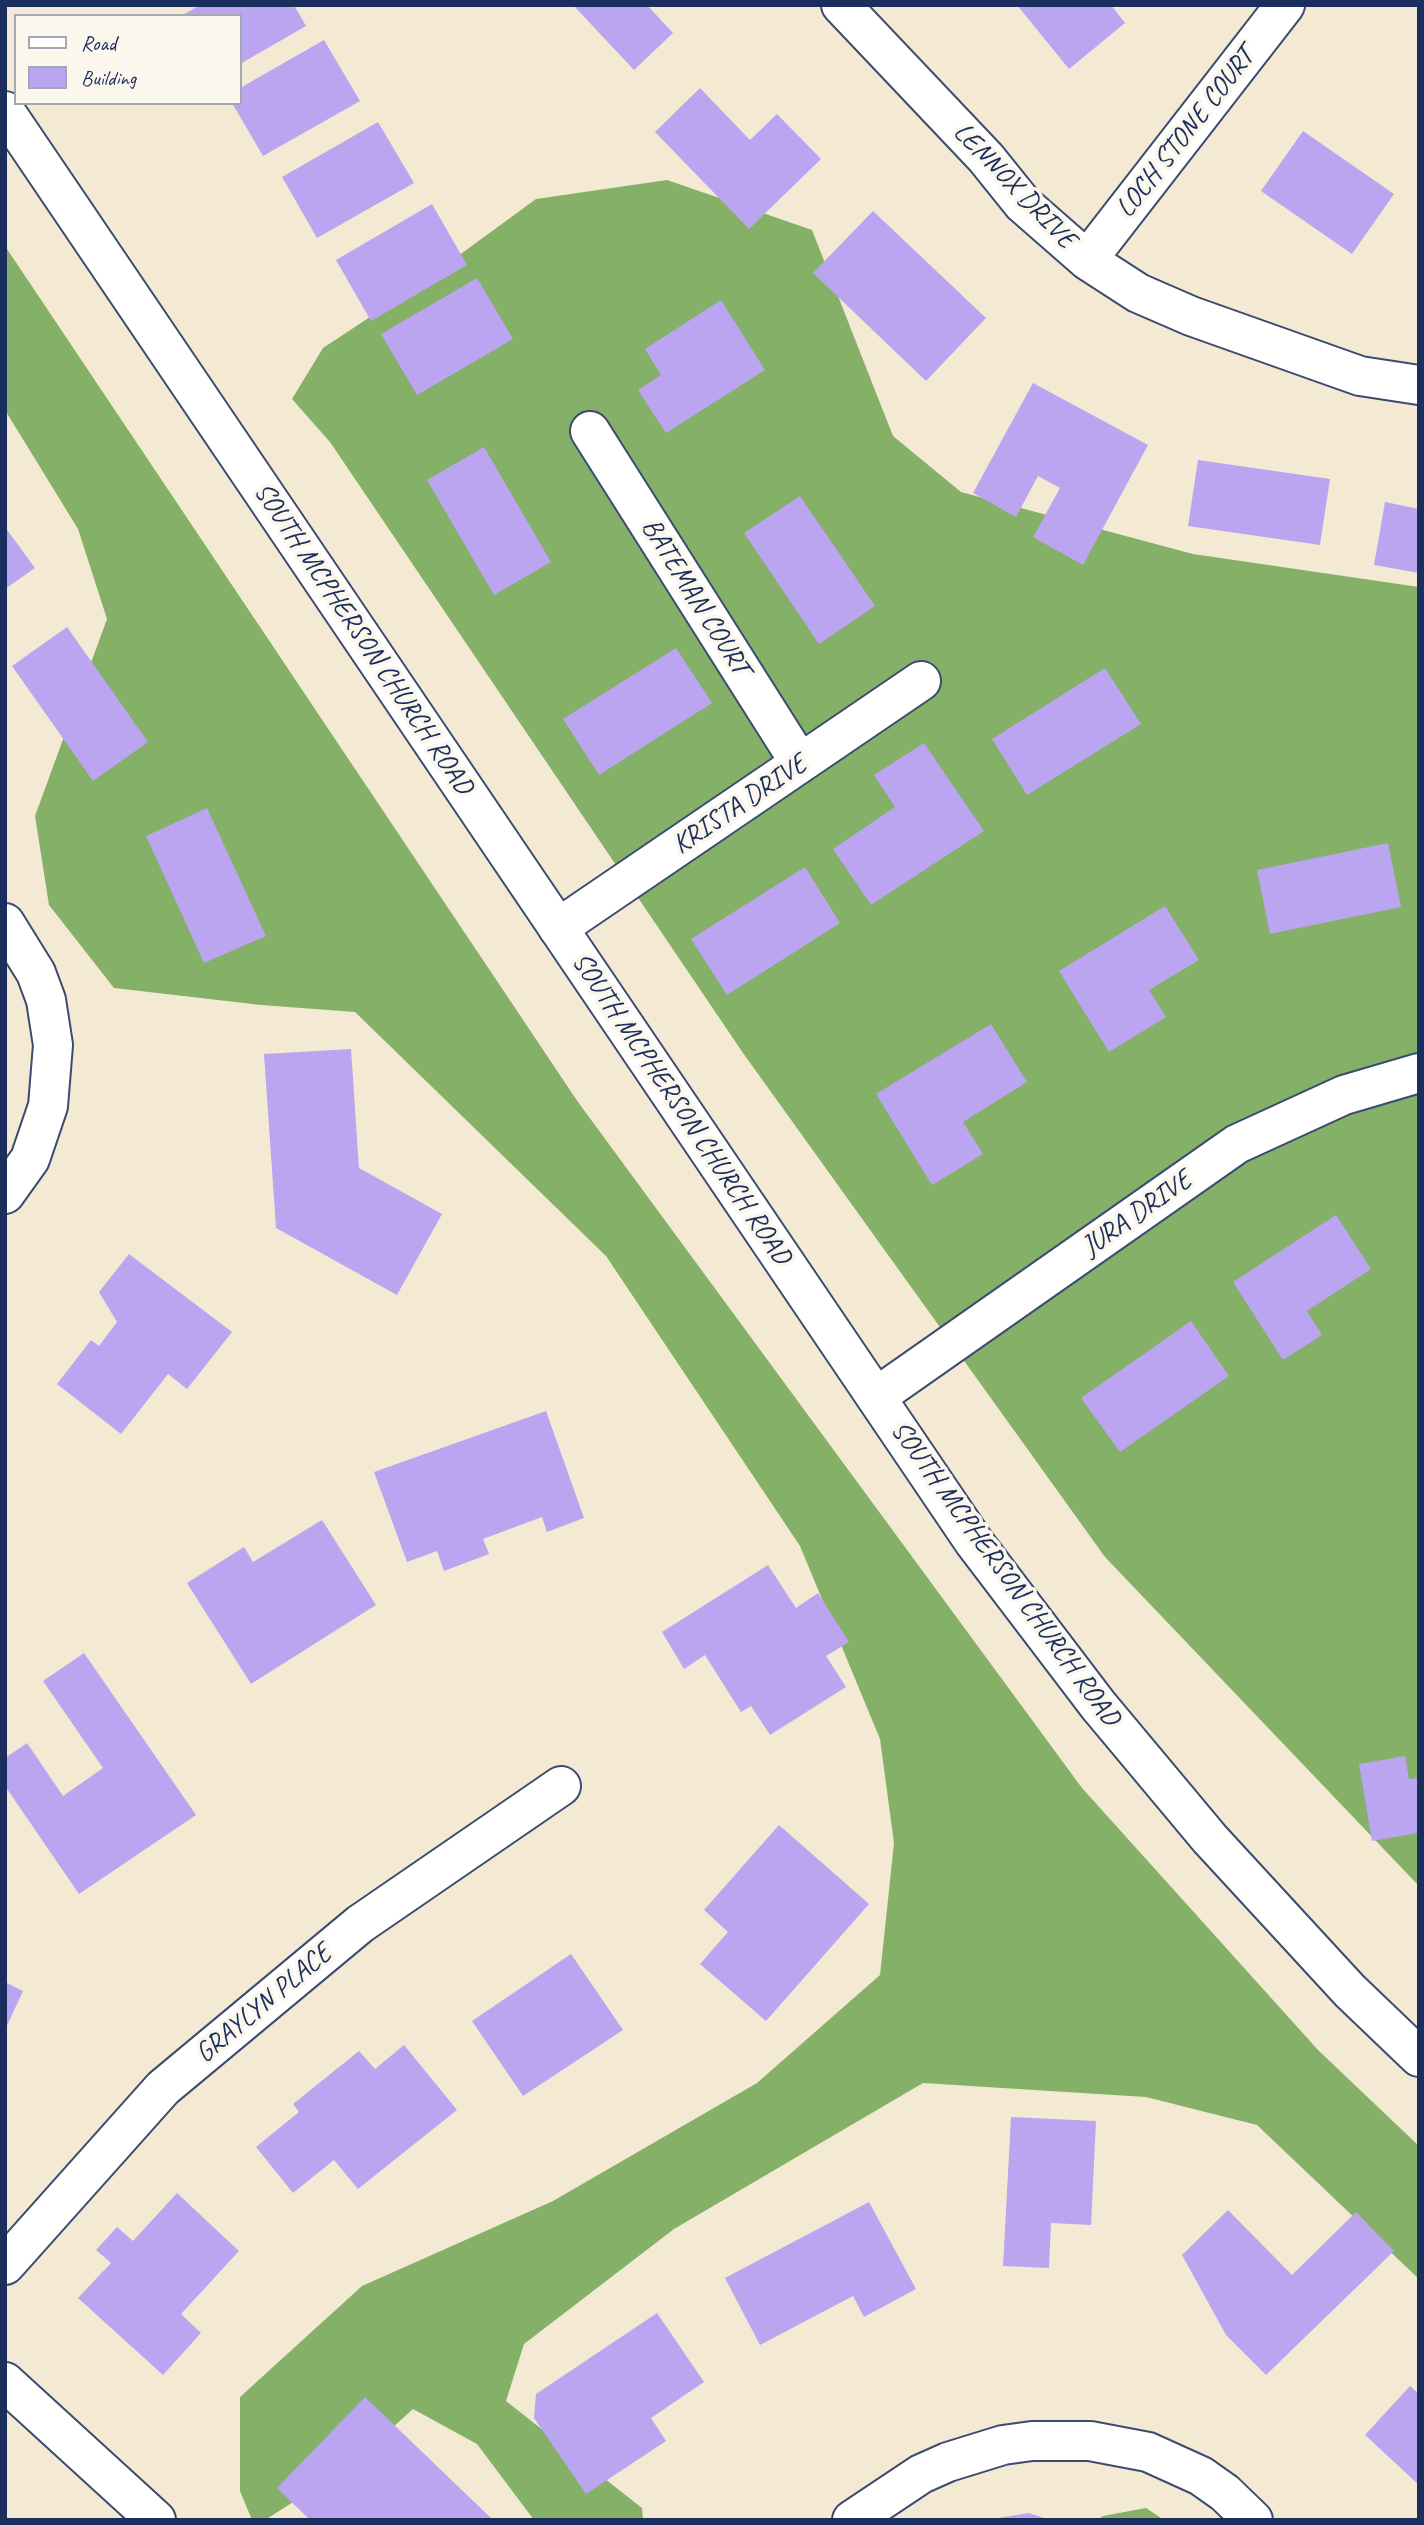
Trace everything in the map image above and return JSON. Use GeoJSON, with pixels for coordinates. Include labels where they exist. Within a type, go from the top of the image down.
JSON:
{"type":"FeatureCollection","features":[{"type":"Feature","properties":{"kind":"street","name":"LENNOX DRIVE"},"geometry":{"type":"LineString","coordinates":[[841,5],[986,158],[1023,204],[1087,260],[1138,293],[1191,317],[1360,376],[1419,385]]}},
{"type":"Feature","properties":{"kind":"street","name":"LOCH STONE COURT"},"geometry":{"type":"LineString","coordinates":[[1087,260],[1285,5]]}},
{"type":"Feature","properties":{"kind":"street","name":"SOUTH MCPHERSON CHURCH ROAD"},"geometry":{"type":"LineString","coordinates":[[5,111],[974,1542],[1098,1705],[1210,1839],[1350,1991],[1419,2057]]}},
{"type":"Feature","properties":{"kind":"street","name":"BATEMAN COURT"},"geometry":{"type":"LineString","coordinates":[[590,431],[800,763]]}},
{"type":"Feature","properties":{"kind":"street","name":"KRISTA DRIVE"},"geometry":{"type":"LineString","coordinates":[[558,928],[921,681]]}},
{"type":"Feature","properties":{"kind":"street"},"geometry":{"type":"LineString","coordinates":[[5,923],[36,973],[46,1000],[53,1045],[48,1106],[30,1158],[5,1194]]}},
{"type":"Feature","properties":{"kind":"street","name":"JURA DRIVE"},"geometry":{"type":"LineString","coordinates":[[876,1397],[1237,1144],[1344,1095],[1419,1073]]}},
{"type":"Feature","properties":{"kind":"street","name":"GRAYLYN PLACE"},"geometry":{"type":"LineString","coordinates":[[5,2265],[163,2088],[360,1924],[561,1786]]}},
{"type":"Feature","properties":{"kind":"street"},"geometry":{"type":"LineString","coordinates":[[5,2382],[156,2520]]}},
{"type":"Feature","properties":{"kind":"street"},"geometry":{"type":"LineString","coordinates":[[852,2520],[921,2474],[948,2462],[1003,2445],[1032,2441],[1090,2441],[1148,2452],[1175,2462],[1225,2493],[1253,2520]]}},
{"type":"Feature","properties":{"kind":"green space"},"geometry":{"type":"Polygon","coordinates":[[[667,180],[812,230],[893,436],[961,492],[1193,554],[1419,587],[1419,1886],[1105,1557],[743,1053],[330,442],[292,399],[323,348],[417,286],[536,199],[667,180]]]}},
{"type":"Feature","properties":{"kind":"green space"},"geometry":{"type":"Polygon","coordinates":[[[5,246],[578,1102],[1082,1788],[1318,2050],[1419,2146],[1419,2279],[1257,2125],[1146,2097],[923,2083],[674,2229],[524,2344],[506,2401],[642,2508],[643,2520],[534,2520],[477,2444],[413,2409],[351,2465],[265,2520],[252,2520],[240,2491],[240,2397],[362,2286],[553,2201],[757,2083],[880,1975],[894,1843],[880,1739],[800,1546],[606,1256],[355,1012],[261,1005],[114,988],[49,905],[35,816],[107,619],[78,529],[5,410],[5,246]]]}},
{"type":"Feature","properties":{"kind":"green space"},"geometry":{"type":"Polygon","coordinates":[[[1146,2508],[1164,2520],[1097,2520],[1103,2516],[1146,2508]]]}},
{"type":"Feature","properties":{"kind":"building"},"geometry":{"type":"Polygon","coordinates":[[[200,5],[294,5],[306,26],[242,63],[242,14],[184,14],[200,5]]]}},
{"type":"Feature","properties":{"kind":"building"},"geometry":{"type":"Polygon","coordinates":[[[573,5],[647,5],[673,33],[634,70],[573,5]]]}},
{"type":"Feature","properties":{"kind":"building"},"geometry":{"type":"Polygon","coordinates":[[[1017,5],[1111,5],[1125,23],[1069,69],[1017,5]]]}},
{"type":"Feature","properties":{"kind":"building"},"geometry":{"type":"Polygon","coordinates":[[[324,40],[360,101],[263,156],[233,105],[242,105],[242,87],[324,40]]]}},
{"type":"Feature","properties":{"kind":"building"},"geometry":{"type":"Polygon","coordinates":[[[700,88],[750,140],[777,114],[821,159],[749,229],[655,132],[700,88]]]}},
{"type":"Feature","properties":{"kind":"building"},"geometry":{"type":"Polygon","coordinates":[[[378,122],[414,183],[317,238],[282,177],[378,122]]]}},
{"type":"Feature","properties":{"kind":"building"},"geometry":{"type":"Polygon","coordinates":[[[1303,131],[1394,194],[1352,254],[1261,191],[1303,131]]]}},
{"type":"Feature","properties":{"kind":"building"},"geometry":{"type":"Polygon","coordinates":[[[432,204],[467,265],[371,321],[336,260],[432,204]]]}},
{"type":"Feature","properties":{"kind":"building"},"geometry":{"type":"Polygon","coordinates":[[[873,211],[986,318],[926,381],[813,273],[873,211]]]}},
{"type":"Feature","properties":{"kind":"building"},"geometry":{"type":"Polygon","coordinates":[[[477,278],[513,339],[417,395],[381,334],[477,278]]]}},
{"type":"Feature","properties":{"kind":"building"},"geometry":{"type":"Polygon","coordinates":[[[721,300],[765,370],[666,433],[638,390],[661,375],[645,349],[721,300]]]}},
{"type":"Feature","properties":{"kind":"building"},"geometry":{"type":"Polygon","coordinates":[[[1033,383],[1148,445],[1083,565],[1033,537],[1060,488],[1038,476],[1016,517],[973,493],[1033,383]]]}},
{"type":"Feature","properties":{"kind":"building"},"geometry":{"type":"Polygon","coordinates":[[[484,447],[551,562],[494,595],[427,480],[484,447]]]}},
{"type":"Feature","properties":{"kind":"building"},"geometry":{"type":"Polygon","coordinates":[[[1198,460],[1330,479],[1320,545],[1188,526],[1198,460]]]}},
{"type":"Feature","properties":{"kind":"building"},"geometry":{"type":"Polygon","coordinates":[[[800,496],[875,606],[819,644],[744,533],[800,496]]]}},
{"type":"Feature","properties":{"kind":"building"},"geometry":{"type":"Polygon","coordinates":[[[1385,502],[1419,509],[1419,573],[1374,565],[1385,502]]]}},
{"type":"Feature","properties":{"kind":"building"},"geometry":{"type":"Polygon","coordinates":[[[5,527],[35,568],[5,589],[5,527]]]}},
{"type":"Feature","properties":{"kind":"building"},"geometry":{"type":"Polygon","coordinates":[[[67,627],[148,742],[93,781],[12,666],[67,627]]]}},
{"type":"Feature","properties":{"kind":"building"},"geometry":{"type":"Polygon","coordinates":[[[676,648],[712,703],[599,775],[563,719],[676,648]]]}},
{"type":"Feature","properties":{"kind":"building"},"geometry":{"type":"Polygon","coordinates":[[[1105,668],[1141,724],[1027,795],[992,739],[1105,668]]]}},
{"type":"Feature","properties":{"kind":"building"},"geometry":{"type":"Polygon","coordinates":[[[924,743],[984,831],[871,905],[833,849],[895,807],[874,775],[924,743]]]}},
{"type":"Feature","properties":{"kind":"building"},"geometry":{"type":"Polygon","coordinates":[[[207,808],[266,936],[204,963],[146,836],[207,808]]]}},
{"type":"Feature","properties":{"kind":"building"},"geometry":{"type":"Polygon","coordinates":[[[1388,843],[1401,907],[1270,934],[1257,870],[1388,843]]]}},
{"type":"Feature","properties":{"kind":"building"},"geometry":{"type":"Polygon","coordinates":[[[805,867],[840,923],[727,995],[691,939],[805,867]]]}},
{"type":"Feature","properties":{"kind":"building"},"geometry":{"type":"Polygon","coordinates":[[[1165,906],[1199,960],[1149,990],[1166,1017],[1109,1052],[1059,971],[1165,906]]]}},
{"type":"Feature","properties":{"kind":"building"},"geometry":{"type":"Polygon","coordinates":[[[991,1024],[1027,1082],[963,1122],[983,1154],[932,1185],[876,1094],[991,1024]]]}},
{"type":"Feature","properties":{"kind":"building"},"geometry":{"type":"Polygon","coordinates":[[[351,1049],[359,1168],[442,1214],[397,1295],[276,1228],[264,1054],[351,1049]]]}},
{"type":"Feature","properties":{"kind":"building"},"geometry":{"type":"Polygon","coordinates":[[[1336,1215],[1371,1269],[1307,1311],[1322,1335],[1283,1360],[1233,1282],[1336,1215]]]}},
{"type":"Feature","properties":{"kind":"building"},"geometry":{"type":"Polygon","coordinates":[[[129,1254],[232,1332],[187,1389],[168,1374],[121,1434],[57,1384],[91,1340],[99,1346],[117,1322],[99,1292],[129,1254]]]}},
{"type":"Feature","properties":{"kind":"building"},"geometry":{"type":"Polygon","coordinates":[[[1191,1321],[1229,1376],[1120,1452],[1081,1398],[1191,1321]]]}},
{"type":"Feature","properties":{"kind":"building"},"geometry":{"type":"Polygon","coordinates":[[[546,1411],[584,1518],[547,1532],[542,1517],[483,1539],[489,1554],[444,1571],[437,1551],[407,1562],[374,1472],[546,1411]]]}},
{"type":"Feature","properties":{"kind":"building"},"geometry":{"type":"Polygon","coordinates":[[[322,1520],[376,1605],[251,1684],[187,1583],[244,1547],[253,1562],[322,1520]]]}},
{"type":"Feature","properties":{"kind":"building"},"geometry":{"type":"Polygon","coordinates":[[[768,1565],[796,1608],[818,1593],[849,1642],[826,1656],[846,1687],[770,1735],[751,1706],[741,1712],[705,1655],[684,1669],[662,1632],[768,1565]]]}},
{"type":"Feature","properties":{"kind":"building"},"geometry":{"type":"Polygon","coordinates":[[[84,1653],[196,1815],[79,1894],[5,1786],[5,1758],[27,1743],[63,1796],[103,1768],[43,1681],[84,1653]]]}},
{"type":"Feature","properties":{"kind":"building"},"geometry":{"type":"Polygon","coordinates":[[[1405,1756],[1409,1779],[1419,1778],[1419,1833],[1372,1841],[1359,1764],[1405,1756]]]}},
{"type":"Feature","properties":{"kind":"building"},"geometry":{"type":"Polygon","coordinates":[[[779,1825],[869,1904],[766,2021],[700,1964],[728,1932],[704,1910],[779,1825]]]}},
{"type":"Feature","properties":{"kind":"building"},"geometry":{"type":"Polygon","coordinates":[[[571,1954],[623,2030],[523,2096],[472,2021],[571,1954]]]}},
{"type":"Feature","properties":{"kind":"building"},"geometry":{"type":"Polygon","coordinates":[[[5,1982],[23,1991],[5,2030],[5,1982]]]}},
{"type":"Feature","properties":{"kind":"building"},"geometry":{"type":"Polygon","coordinates":[[[404,2045],[457,2110],[358,2189],[334,2160],[293,2193],[256,2147],[299,2112],[293,2104],[359,2051],[375,2069],[404,2045]]]}},
{"type":"Feature","properties":{"kind":"building"},"geometry":{"type":"Polygon","coordinates":[[[1011,2117],[1096,2121],[1091,2225],[1051,2223],[1049,2268],[1003,2266],[1011,2117]]]}},
{"type":"Feature","properties":{"kind":"building"},"geometry":{"type":"Polygon","coordinates":[[[177,2193],[239,2251],[181,2314],[201,2333],[163,2375],[78,2298],[111,2263],[96,2250],[117,2227],[133,2241],[177,2193]]]}},
{"type":"Feature","properties":{"kind":"building"},"geometry":{"type":"Polygon","coordinates":[[[869,2202],[916,2289],[864,2317],[853,2296],[760,2345],[725,2278],[869,2202]]]}},
{"type":"Feature","properties":{"kind":"building"},"geometry":{"type":"Polygon","coordinates":[[[1228,2210],[1292,2275],[1356,2212],[1394,2251],[1266,2375],[1226,2335],[1182,2255],[1228,2210]]]}},
{"type":"Feature","properties":{"kind":"building"},"geometry":{"type":"Polygon","coordinates":[[[657,2313],[704,2382],[651,2418],[666,2441],[586,2494],[534,2418],[536,2394],[657,2313]]]}},
{"type":"Feature","properties":{"kind":"building"},"geometry":{"type":"Polygon","coordinates":[[[1410,2386],[1419,2394],[1419,2485],[1365,2435],[1410,2386]]]}},
{"type":"Feature","properties":{"kind":"building"},"geometry":{"type":"Polygon","coordinates":[[[365,2397],[493,2520],[310,2520],[277,2488],[365,2397]]]}},
{"type":"Feature","properties":{"kind":"building"},"geometry":{"type":"Polygon","coordinates":[[[1029,2513],[1050,2520],[998,2518],[1029,2513]]]}}]}
